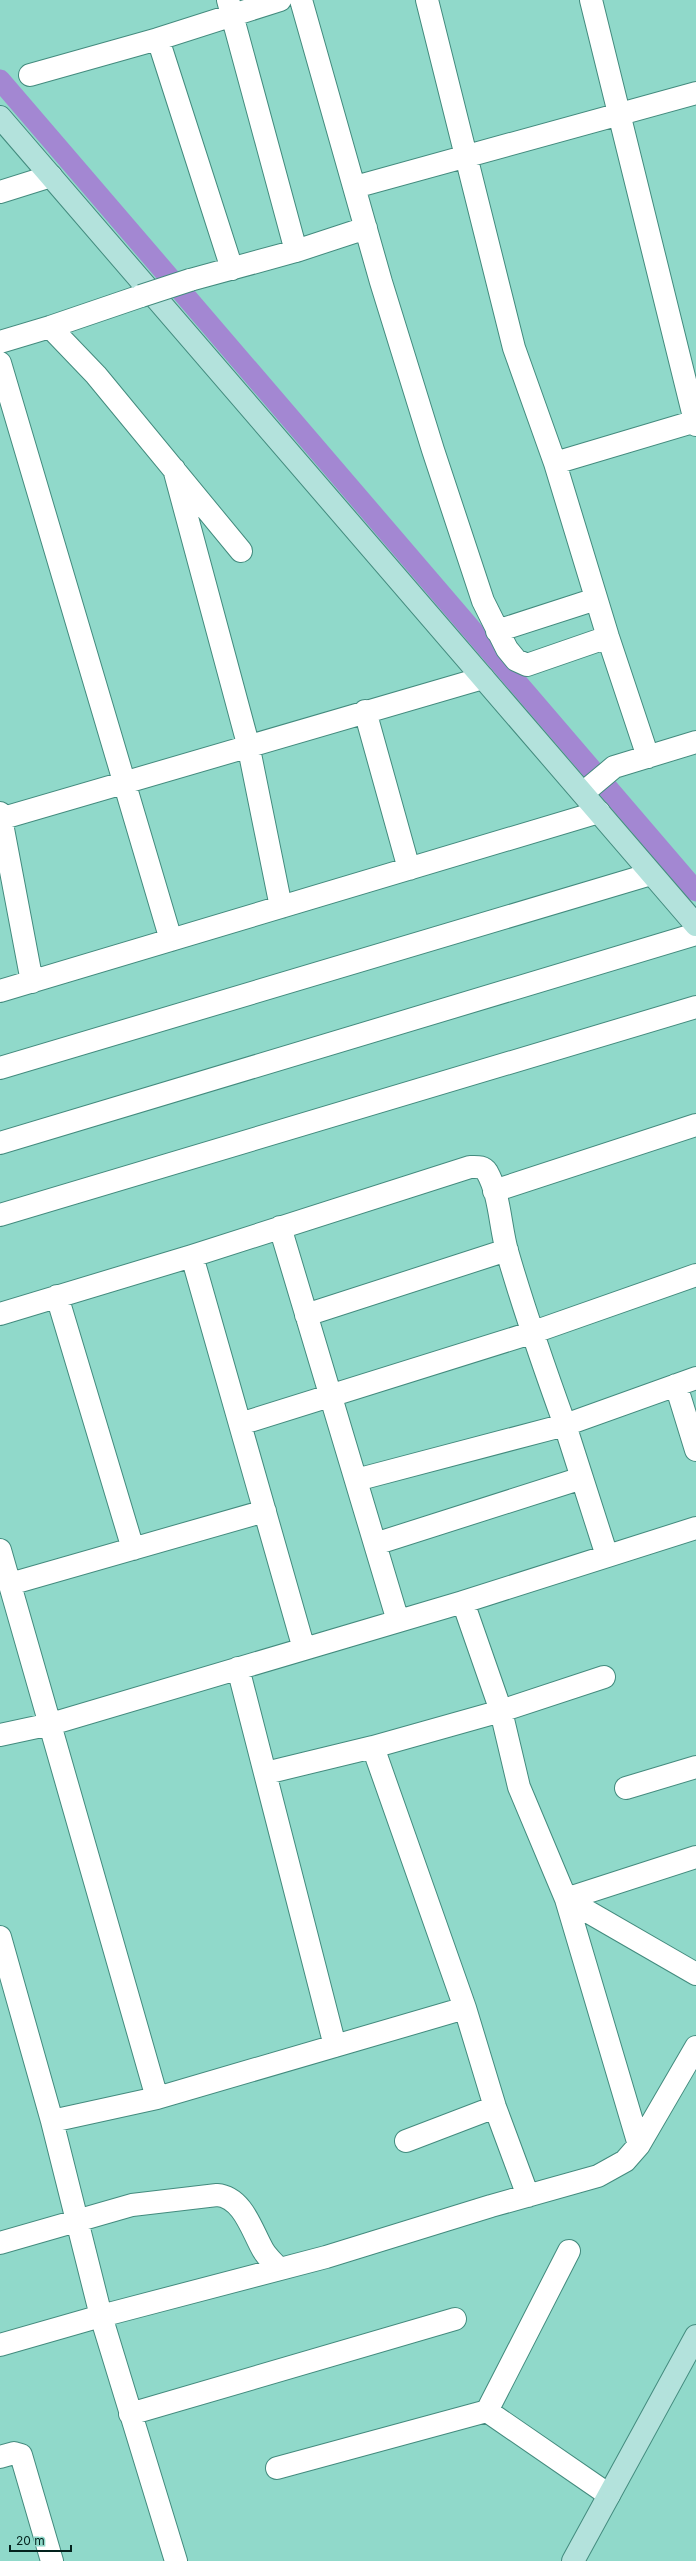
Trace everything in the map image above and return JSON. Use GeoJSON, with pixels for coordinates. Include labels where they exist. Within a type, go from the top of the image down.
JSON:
{"type":"FeatureCollection","features":[{"type":"Feature","properties":{"kind":"street"},"geometry":{"type":"LineString","coordinates":[[30,75],[158,39],[230,7],[280,0]]}},
{"type":"Feature","properties":{"kind":"street"},"geometry":{"type":"LineString","coordinates":[[301,0],[366,228],[432,450],[483,601],[497,631],[516,660],[527,665],[608,637]]}},
{"type":"Feature","properties":{"kind":"street"},"geometry":{"type":"LineString","coordinates":[[427,0],[514,348],[555,463],[608,637],[648,757]]}},
{"type":"Feature","properties":{"kind":"street"},"geometry":{"type":"LineString","coordinates":[[555,463],[696,422],[591,0]]}},
{"type":"Feature","properties":{"kind":"street"},"geometry":{"type":"LineString","coordinates":[[230,7],[296,252]]}},
{"type":"Feature","properties":{"kind":"street"},"geometry":{"type":"LineString","coordinates":[[158,39],[232,269]]}},
{"type":"Feature","properties":{"kind":"street"},"geometry":{"type":"LineString","coordinates":[[355,187],[696,93]]}},
{"type":"Feature","properties":{"kind":"street"},"geometry":{"type":"LineString","coordinates":[[0,117],[483,678],[588,788],[599,812],[696,925]]}},
{"type":"Feature","properties":{"kind":"street"},"geometry":{"type":"LineString","coordinates":[[0,192],[51,176]]}},
{"type":"Feature","properties":{"kind":"street"},"geometry":{"type":"LineString","coordinates":[[0,342],[50,327],[190,280],[296,252],[366,228]]}},
{"type":"Feature","properties":{"kind":"street"},"geometry":{"type":"LineString","coordinates":[[50,327],[96,375],[241,551]]}},
{"type":"Feature","properties":{"kind":"street"},"geometry":{"type":"LineString","coordinates":[[0,363],[170,940]]}},
{"type":"Feature","properties":{"kind":"street"},"geometry":{"type":"LineString","coordinates":[[174,470],[248,744],[281,907]]}},
{"type":"Feature","properties":{"kind":"street"},"geometry":{"type":"LineString","coordinates":[[497,631],[596,599]]}},
{"type":"Feature","properties":{"kind":"street"},"geometry":{"type":"LineString","coordinates":[[32,982],[1,816],[248,744],[483,678]]}},
{"type":"Feature","properties":{"kind":"street"},"geometry":{"type":"LineString","coordinates":[[365,711],[408,869]]}},
{"type":"Feature","properties":{"kind":"street"},"geometry":{"type":"LineString","coordinates":[[588,788],[614,767],[696,742]]}},
{"type":"Feature","properties":{"kind":"street"},"geometry":{"type":"LineString","coordinates":[[0,991],[599,812]]}},
{"type":"Feature","properties":{"kind":"street"},"geometry":{"type":"LineString","coordinates":[[0,1068],[651,874]]}},
{"type":"Feature","properties":{"kind":"street"},"geometry":{"type":"LineString","coordinates":[[0,1143],[696,934]]}},
{"type":"Feature","properties":{"kind":"street"},"geometry":{"type":"LineString","coordinates":[[0,1215],[696,1007]]}},
{"type":"Feature","properties":{"kind":"street"},"geometry":{"type":"LineString","coordinates":[[494,1191],[696,1126]]}},
{"type":"Feature","properties":{"kind":"street"},"geometry":{"type":"LineString","coordinates":[[0,1314],[192,1256],[470,1167],[484,1168],[494,1191],[507,1250],[531,1333],[565,1425],[607,1556]]}},
{"type":"Feature","properties":{"kind":"street"},"geometry":{"type":"LineString","coordinates":[[280,1227],[398,1621]]}},
{"type":"Feature","properties":{"kind":"street"},"geometry":{"type":"LineString","coordinates":[[306,1315],[507,1250]]}},
{"type":"Feature","properties":{"kind":"street"},"geometry":{"type":"LineString","coordinates":[[192,1256],[304,1649]]}},
{"type":"Feature","properties":{"kind":"street"},"geometry":{"type":"LineString","coordinates":[[240,1424],[531,1333],[696,1275]]}},
{"type":"Feature","properties":{"kind":"street"},"geometry":{"type":"LineString","coordinates":[[57,1296],[133,1549]]}},
{"type":"Feature","properties":{"kind":"street"},"geometry":{"type":"LineString","coordinates":[[356,1480],[565,1425],[696,1378]]}},
{"type":"Feature","properties":{"kind":"street"},"geometry":{"type":"LineString","coordinates":[[676,1385],[696,1450]]}},
{"type":"Feature","properties":{"kind":"street"},"geometry":{"type":"LineString","coordinates":[[374,1544],[582,1478]]}},
{"type":"Feature","properties":{"kind":"street"},"geometry":{"type":"LineString","coordinates":[[10,1584],[264,1511]]}},
{"type":"Feature","properties":{"kind":"street"},"geometry":{"type":"LineString","coordinates":[[0,1735],[51,1724],[463,1602],[696,1528]]}},
{"type":"Feature","properties":{"kind":"street"},"geometry":{"type":"LineString","coordinates":[[0,1550],[157,2098]]}},
{"type":"Feature","properties":{"kind":"street"},"geometry":{"type":"LineString","coordinates":[[463,1602],[501,1711],[519,1787],[566,1899],[639,2145]]}},
{"type":"Feature","properties":{"kind":"street"},"geometry":{"type":"LineString","coordinates":[[238,1668],[335,2046]]}},
{"type":"Feature","properties":{"kind":"street"},"geometry":{"type":"LineString","coordinates":[[266,1773],[373,1747],[501,1711],[604,1677]]}},
{"type":"Feature","properties":{"kind":"street"},"geometry":{"type":"LineString","coordinates":[[373,1747],[464,2008],[495,2107],[528,2196]]}},
{"type":"Feature","properties":{"kind":"street"},"geometry":{"type":"LineString","coordinates":[[626,1788],[696,1767]]}},
{"type":"Feature","properties":{"kind":"street"},"geometry":{"type":"LineString","coordinates":[[566,1899],[696,1857]]}},
{"type":"Feature","properties":{"kind":"street"},"geometry":{"type":"LineString","coordinates":[[566,1899],[696,1974]]}},
{"type":"Feature","properties":{"kind":"street"},"geometry":{"type":"LineString","coordinates":[[0,1937],[52,2121],[101,2316],[176,2561]]}},
{"type":"Feature","properties":{"kind":"street"},"geometry":{"type":"LineString","coordinates":[[52,2121],[157,2098],[464,2008]]}},
{"type":"Feature","properties":{"kind":"street"},"geometry":{"type":"LineString","coordinates":[[0,2345],[101,2316],[279,2270],[598,2176],[625,2161],[639,2145],[696,2047]]}},
{"type":"Feature","properties":{"kind":"street"},"geometry":{"type":"LineString","coordinates":[[406,2141],[495,2107]]}},
{"type":"Feature","properties":{"kind":"street"},"geometry":{"type":"LineString","coordinates":[[0,2243],[138,2204],[221,2195],[232,2201],[249,2221],[264,2252],[279,2270]]}},
{"type":"Feature","properties":{"kind":"street"},"geometry":{"type":"LineString","coordinates":[[277,2468],[487,2411],[569,2251]]}},
{"type":"Feature","properties":{"kind":"street"},"geometry":{"type":"LineString","coordinates":[[130,2414],[455,2319]]}},
{"type":"Feature","properties":{"kind":"street"},"geometry":{"type":"LineString","coordinates":[[574,2561],[696,2336]]}},
{"type":"Feature","properties":{"kind":"street"},"geometry":{"type":"LineString","coordinates":[[487,2411],[609,2495]]}},
{"type":"Feature","properties":{"kind":"street"},"geometry":{"type":"LineString","coordinates":[[0,2457],[14,2453],[21,2456],[52,2561]]}},
{"type":"Feature","properties":{"kind":"waterway"},"geometry":{"type":"LineString","coordinates":[[0,80],[696,891]]}}]}
